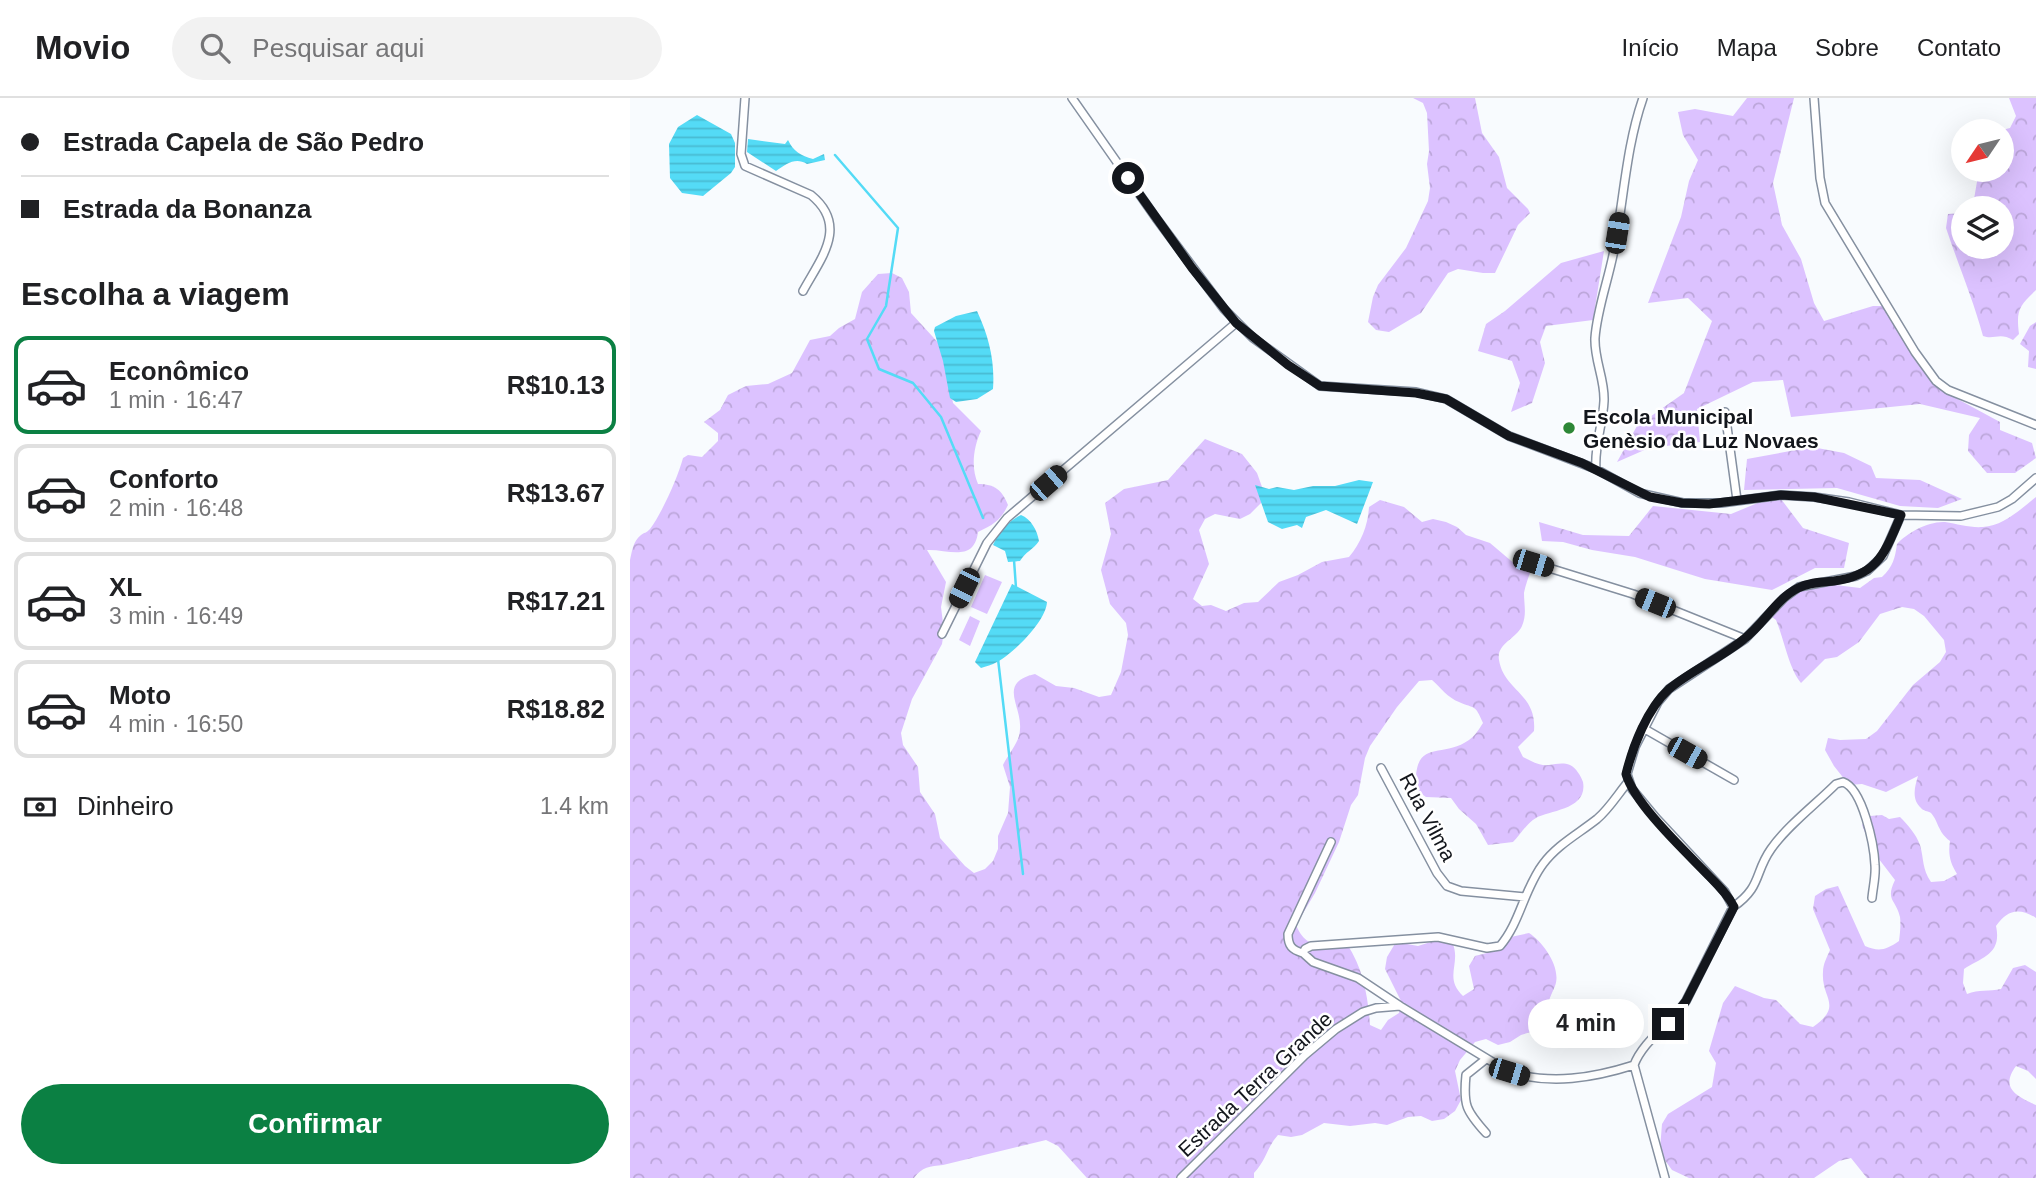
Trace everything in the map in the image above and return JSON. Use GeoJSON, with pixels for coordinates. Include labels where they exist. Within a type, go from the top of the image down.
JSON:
{"type":"FeatureCollection","features":[{"type":"Feature","properties":{"kind":"street"},"geometry":{"type":"LineString","coordinates":[[745,98],[741,154],[745,166],[811,195],[820,202],[830,221],[831,232],[827,246],[803,291]]}},
{"type":"Feature","properties":{"kind":"street"},"geometry":{"type":"LineString","coordinates":[[1072,98],[1192,268],[1236,323],[1288,365],[1320,386],[1416,393],[1446,399],[1509,436],[1596,469],[1650,497],[1694,504],[1781,495],[1814,497],[1901,515],[1961,516],[1982,512],[2012,499],[2036,478]]}},
{"type":"Feature","properties":{"kind":"street"},"geometry":{"type":"LineString","coordinates":[[1596,469],[1595,457],[1604,399],[1595,336],[1614,250],[1632,133],[1643,98]]}},
{"type":"Feature","properties":{"kind":"street"},"geometry":{"type":"LineString","coordinates":[[1814,98],[1820,178],[1825,204],[1915,352],[1936,382],[1948,390],[2036,425]]}},
{"type":"Feature","properties":{"kind":"street"},"geometry":{"type":"LineString","coordinates":[[942,634],[987,543],[1007,518],[1236,323]]}},
{"type":"Feature","properties":{"kind":"street"},"geometry":{"type":"LineString","coordinates":[[1725,411],[1737,500]]}},
{"type":"Feature","properties":{"kind":"street"},"geometry":{"type":"LineString","coordinates":[[1734,907],[1725,892],[1643,803],[1629,782],[1626,774],[1643,728],[1658,702],[1669,690],[1745,639],[1784,598],[1799,587],[1856,576],[1876,564],[1883,556],[1901,515]]}},
{"type":"Feature","properties":{"kind":"street"},"geometry":{"type":"LineString","coordinates":[[1533,563],[1633,594],[1745,639]]}},
{"type":"Feature","properties":{"kind":"street"},"geometry":{"type":"LineString","coordinates":[[1643,728],[1734,780]]}},
{"type":"Feature","properties":{"kind":"street","name":"Rua Vilma"},"geometry":{"type":"LineString","coordinates":[[1381,768],[1437,873],[1447,886],[1461,891],[1525,897]]}},
{"type":"Feature","properties":{"kind":"street"},"geometry":{"type":"LineString","coordinates":[[1303,953],[1311,946],[1438,937],[1487,948],[1500,946],[1516,919],[1533,879],[1554,850],[1598,818],[1629,782]]}},
{"type":"Feature","properties":{"kind":"street"},"geometry":{"type":"LineString","coordinates":[[1331,842],[1288,934],[1288,942],[1293,950],[1303,953],[1313,962],[1358,978],[1509,1072],[1548,1080],[1598,1076],[1633,1065],[1643,1049],[1686,1001],[1734,907],[1752,891],[1766,857],[1778,841],[1836,784],[1843,782],[1851,786],[1855,793],[1869,830],[1875,869],[1872,898]]}},
{"type":"Feature","properties":{"kind":"street","name":"Estrada Terra Grande"},"geometry":{"type":"LineString","coordinates":[[1181,1178],[1305,1055],[1336,1029],[1363,1012],[1400,1006]]}},
{"type":"Feature","properties":{"kind":"street"},"geometry":{"type":"LineString","coordinates":[[1486,1059],[1466,1075],[1465,1094],[1469,1114],[1486,1133]]}},
{"type":"Feature","properties":{"kind":"street"},"geometry":{"type":"LineString","coordinates":[[1633,1065],[1665,1178]]}},
{"type":"Feature","properties":{"kind":"green space"},"geometry":{"type":"Polygon","coordinates":[[[1413,98],[1475,98],[1482,133],[1499,157],[1507,188],[1530,213],[1518,225],[1495,273],[1458,269],[1448,273],[1421,313],[1389,332],[1376,330],[1368,322],[1373,297],[1378,285],[1406,248],[1428,201],[1430,188],[1427,113],[1423,103],[1413,98]]]}},
{"type":"Feature","properties":{"kind":"green space"},"geometry":{"type":"Polygon","coordinates":[[[1747,98],[1794,98],[1773,183],[1782,225],[1801,259],[1814,303],[1824,321],[1873,306],[1882,306],[1939,389],[2000,422],[2000,430],[2032,443],[2036,458],[2015,473],[1987,473],[1968,451],[1969,435],[1980,418],[1920,404],[1791,417],[1783,380],[1753,382],[1697,409],[1700,442],[1649,448],[1617,462],[1637,426],[1684,393],[1712,321],[1688,298],[1648,303],[1681,217],[1689,181],[1698,160],[1683,135],[1678,112],[1695,109],[1733,116],[1747,98]]]}},
{"type":"Feature","properties":{"kind":"green space"},"geometry":{"type":"Polygon","coordinates":[[[2009,98],[2036,98],[2036,290],[2020,309],[2019,334],[2013,340],[1983,336],[1957,259],[2014,259],[2014,196],[1975,196],[1977,182],[2014,182],[2016,116],[2009,98]]]}},
{"type":"Feature","properties":{"kind":"green space"},"geometry":{"type":"Polygon","coordinates":[[[1948,214],[1951,214],[1951,242],[1946,228],[1948,214]]]}},
{"type":"Feature","properties":{"kind":"green space"},"geometry":{"type":"Polygon","coordinates":[[[1604,251],[1593,320],[1546,326],[1540,342],[1545,363],[1532,403],[1511,412],[1520,383],[1512,361],[1478,351],[1486,324],[1561,263],[1604,251]]]}},
{"type":"Feature","properties":{"kind":"green space"},"geometry":{"type":"Polygon","coordinates":[[[892,273],[902,278],[909,292],[911,313],[943,348],[953,403],[981,431],[974,458],[978,484],[997,489],[1008,505],[996,522],[978,532],[976,542],[966,551],[927,550],[946,582],[941,607],[944,631],[942,644],[912,699],[901,733],[903,745],[918,767],[920,792],[935,814],[940,838],[974,873],[985,869],[993,861],[998,849],[998,836],[1008,813],[1010,787],[1003,765],[1019,734],[1020,720],[1014,696],[1017,683],[1035,674],[1056,686],[1074,688],[1099,697],[1111,695],[1121,672],[1128,635],[1126,623],[1110,604],[1101,570],[1111,534],[1105,503],[1124,489],[1168,480],[1205,439],[1242,454],[1257,473],[1266,498],[1250,514],[1240,519],[1215,514],[1205,519],[1199,530],[1209,564],[1193,599],[1202,606],[1211,605],[1226,611],[1244,603],[1258,602],[1279,582],[1322,562],[1349,557],[1363,534],[1369,507],[1380,500],[1404,507],[1422,522],[1433,519],[1457,527],[1466,535],[1490,543],[1516,565],[1526,561],[1535,563],[1524,593],[1525,613],[1522,626],[1500,650],[1499,660],[1507,679],[1526,700],[1534,718],[1534,731],[1518,747],[1523,757],[1542,765],[1562,763],[1572,766],[1583,782],[1580,798],[1567,808],[1536,818],[1513,842],[1488,845],[1476,824],[1451,798],[1426,797],[1416,790],[1416,773],[1424,756],[1459,746],[1469,740],[1483,723],[1474,708],[1451,698],[1432,680],[1419,681],[1370,746],[1358,795],[1351,805],[1339,842],[1315,893],[1296,925],[1311,943],[1347,944],[1364,983],[1370,1025],[1381,1030],[1388,1020],[1399,1013],[1401,1001],[1385,969],[1387,957],[1396,942],[1418,946],[1440,939],[1452,942],[1455,950],[1454,982],[1463,996],[1474,989],[1469,966],[1475,956],[1487,953],[1506,938],[1529,933],[1545,949],[1556,971],[1555,986],[1548,1004],[1549,1018],[1543,1028],[1521,1035],[1510,1042],[1498,1045],[1486,1039],[1475,1042],[1460,1060],[1455,1071],[1461,1100],[1455,1111],[1444,1119],[1432,1121],[1421,1116],[1408,1117],[1387,1125],[1375,1123],[1350,1126],[1324,1123],[1302,1135],[1278,1135],[1254,1173],[1254,1178],[1087,1178],[1058,1146],[1046,1140],[923,1169],[914,1178],[630,1178],[632,550],[636,540],[650,529],[660,514],[683,458],[688,455],[702,457],[718,441],[718,433],[704,422],[720,410],[728,395],[746,386],[768,384],[792,373],[810,340],[830,336],[855,319],[862,292],[878,274],[892,273]]]}},
{"type":"Feature","properties":{"kind":"green space"},"geometry":{"type":"Polygon","coordinates":[[[2036,322],[2036,369],[2028,367],[2029,351],[2020,344],[2030,326],[2036,322]]]}},
{"type":"Feature","properties":{"kind":"green space"},"geometry":{"type":"Polygon","coordinates":[[[1812,447],[1844,453],[1871,466],[1876,478],[1920,480],[1962,499],[1938,508],[1900,506],[1837,488],[1744,490],[1747,459],[1812,447]]]}},
{"type":"Feature","properties":{"kind":"green space"},"geometry":{"type":"Polygon","coordinates":[[[2036,497],[2036,918],[2019,911],[2004,916],[1996,926],[1994,949],[1964,969],[1963,983],[1967,994],[1997,990],[2001,989],[2013,968],[2025,965],[2036,972],[2036,1079],[2028,1071],[2016,1066],[2011,1074],[2010,1086],[2017,1095],[2036,1105],[2036,1178],[1867,1178],[1851,1158],[1839,1161],[1814,1178],[1689,1178],[1672,1170],[1660,1149],[1662,1124],[1668,1114],[1712,1087],[1716,1063],[1709,1051],[1723,1003],[1735,986],[1776,1000],[1800,1024],[1813,1027],[1827,1013],[1829,1001],[1823,972],[1830,950],[1813,909],[1815,896],[1838,886],[1865,946],[1882,949],[1899,941],[1900,917],[1891,896],[1895,880],[1872,850],[1862,825],[1870,816],[1882,815],[1889,819],[1900,817],[1906,823],[1918,841],[1931,882],[1944,881],[1957,874],[1950,858],[1950,841],[1931,813],[1922,809],[1916,801],[1918,776],[1886,792],[1862,784],[1849,785],[1825,750],[1828,738],[1866,739],[1877,731],[1913,685],[1940,662],[1946,652],[1944,640],[1924,616],[1914,609],[1902,607],[1880,614],[1859,642],[1837,657],[1825,659],[1801,683],[1790,662],[1776,620],[1772,617],[1781,605],[1811,582],[1860,588],[1874,578],[1882,577],[1893,562],[1897,544],[1918,528],[1938,522],[1973,527],[1998,524],[2036,497]]]}},
{"type":"Feature","properties":{"kind":"green space"},"geometry":{"type":"Polygon","coordinates":[[[1781,499],[1803,528],[1849,543],[1844,568],[1815,568],[1772,590],[1705,579],[1635,557],[1563,542],[1542,541],[1539,522],[1583,535],[1629,536],[1653,506],[1731,514],[1760,502],[1781,499]]]}},
{"type":"Feature","properties":{"kind":"green space"},"geometry":{"type":"Polygon","coordinates":[[[985,575],[1002,582],[987,614],[971,607],[985,575]]]}},
{"type":"Feature","properties":{"kind":"green space"},"geometry":{"type":"Polygon","coordinates":[[[970,616],[980,621],[970,646],[959,640],[970,616]]]}},
{"type":"Feature","properties":{"kind":"water"},"geometry":{"type":"Polygon","coordinates":[[[697,115],[731,134],[735,143],[735,167],[703,196],[682,193],[670,178],[669,144],[678,127],[697,115]]]}},
{"type":"Feature","properties":{"kind":"water"},"geometry":{"type":"Polygon","coordinates":[[[748,139],[785,144],[788,140],[801,155],[813,159],[824,154],[825,160],[807,164],[795,161],[776,171],[747,152],[748,139]]]}},
{"type":"Feature","properties":{"kind":"water"},"geometry":{"type":"Polygon","coordinates":[[[977,311],[990,349],[993,389],[977,399],[956,402],[950,398],[934,331],[935,327],[956,316],[977,311]]]}},
{"type":"Feature","properties":{"kind":"water"},"geometry":{"type":"Polygon","coordinates":[[[1359,480],[1373,482],[1357,524],[1326,510],[1306,517],[1302,528],[1297,525],[1282,529],[1268,522],[1255,485],[1269,489],[1277,487],[1294,490],[1313,486],[1335,486],[1359,480]]]}},
{"type":"Feature","properties":{"kind":"water"},"geometry":{"type":"Polygon","coordinates":[[[1021,515],[1033,525],[1039,541],[1020,561],[1008,562],[1005,551],[993,545],[1004,527],[1021,515]]]}},
{"type":"Feature","properties":{"kind":"water"},"geometry":{"type":"Polygon","coordinates":[[[1012,584],[1047,602],[1045,610],[1028,636],[1012,652],[981,668],[975,662],[1012,584]]]}},
{"type":"Feature","properties":{"kind":"waterway"},"geometry":{"type":"LineString","coordinates":[[835,155],[898,228],[886,306],[867,339],[879,369],[913,383],[941,417],[983,518]]}},
{"type":"Feature","properties":{"kind":"waterway"},"geometry":{"type":"LineString","coordinates":[[1014,560],[1016,588]]}},
{"type":"Feature","properties":{"kind":"waterway"},"geometry":{"type":"LineString","coordinates":[[998,659],[1023,874]]}},
{"type":"Feature","properties":{"kind":"place","name":"Escola Municipal Genèsio da Luz Novaes"},"geometry":{"type":"Point","coordinates":[1569,428]}},
{"type":"Feature","properties":{"kind":"route"},"geometry":{"type":"LineString","coordinates":[[1128,178],[1192,268],[1236,323],[1288,365],[1320,386],[1428,394],[1446,399],[1509,436],[1596,469],[1650,497],[1682,503],[1709,504],[1781,495],[1814,497],[1849,502],[1901,515],[1883,556],[1876,564],[1856,576],[1806,584],[1791,592],[1745,639],[1679,681],[1662,696],[1644,725],[1626,774],[1632,789],[1725,892],[1734,907],[1686,1001],[1668,1024]]}}]}
